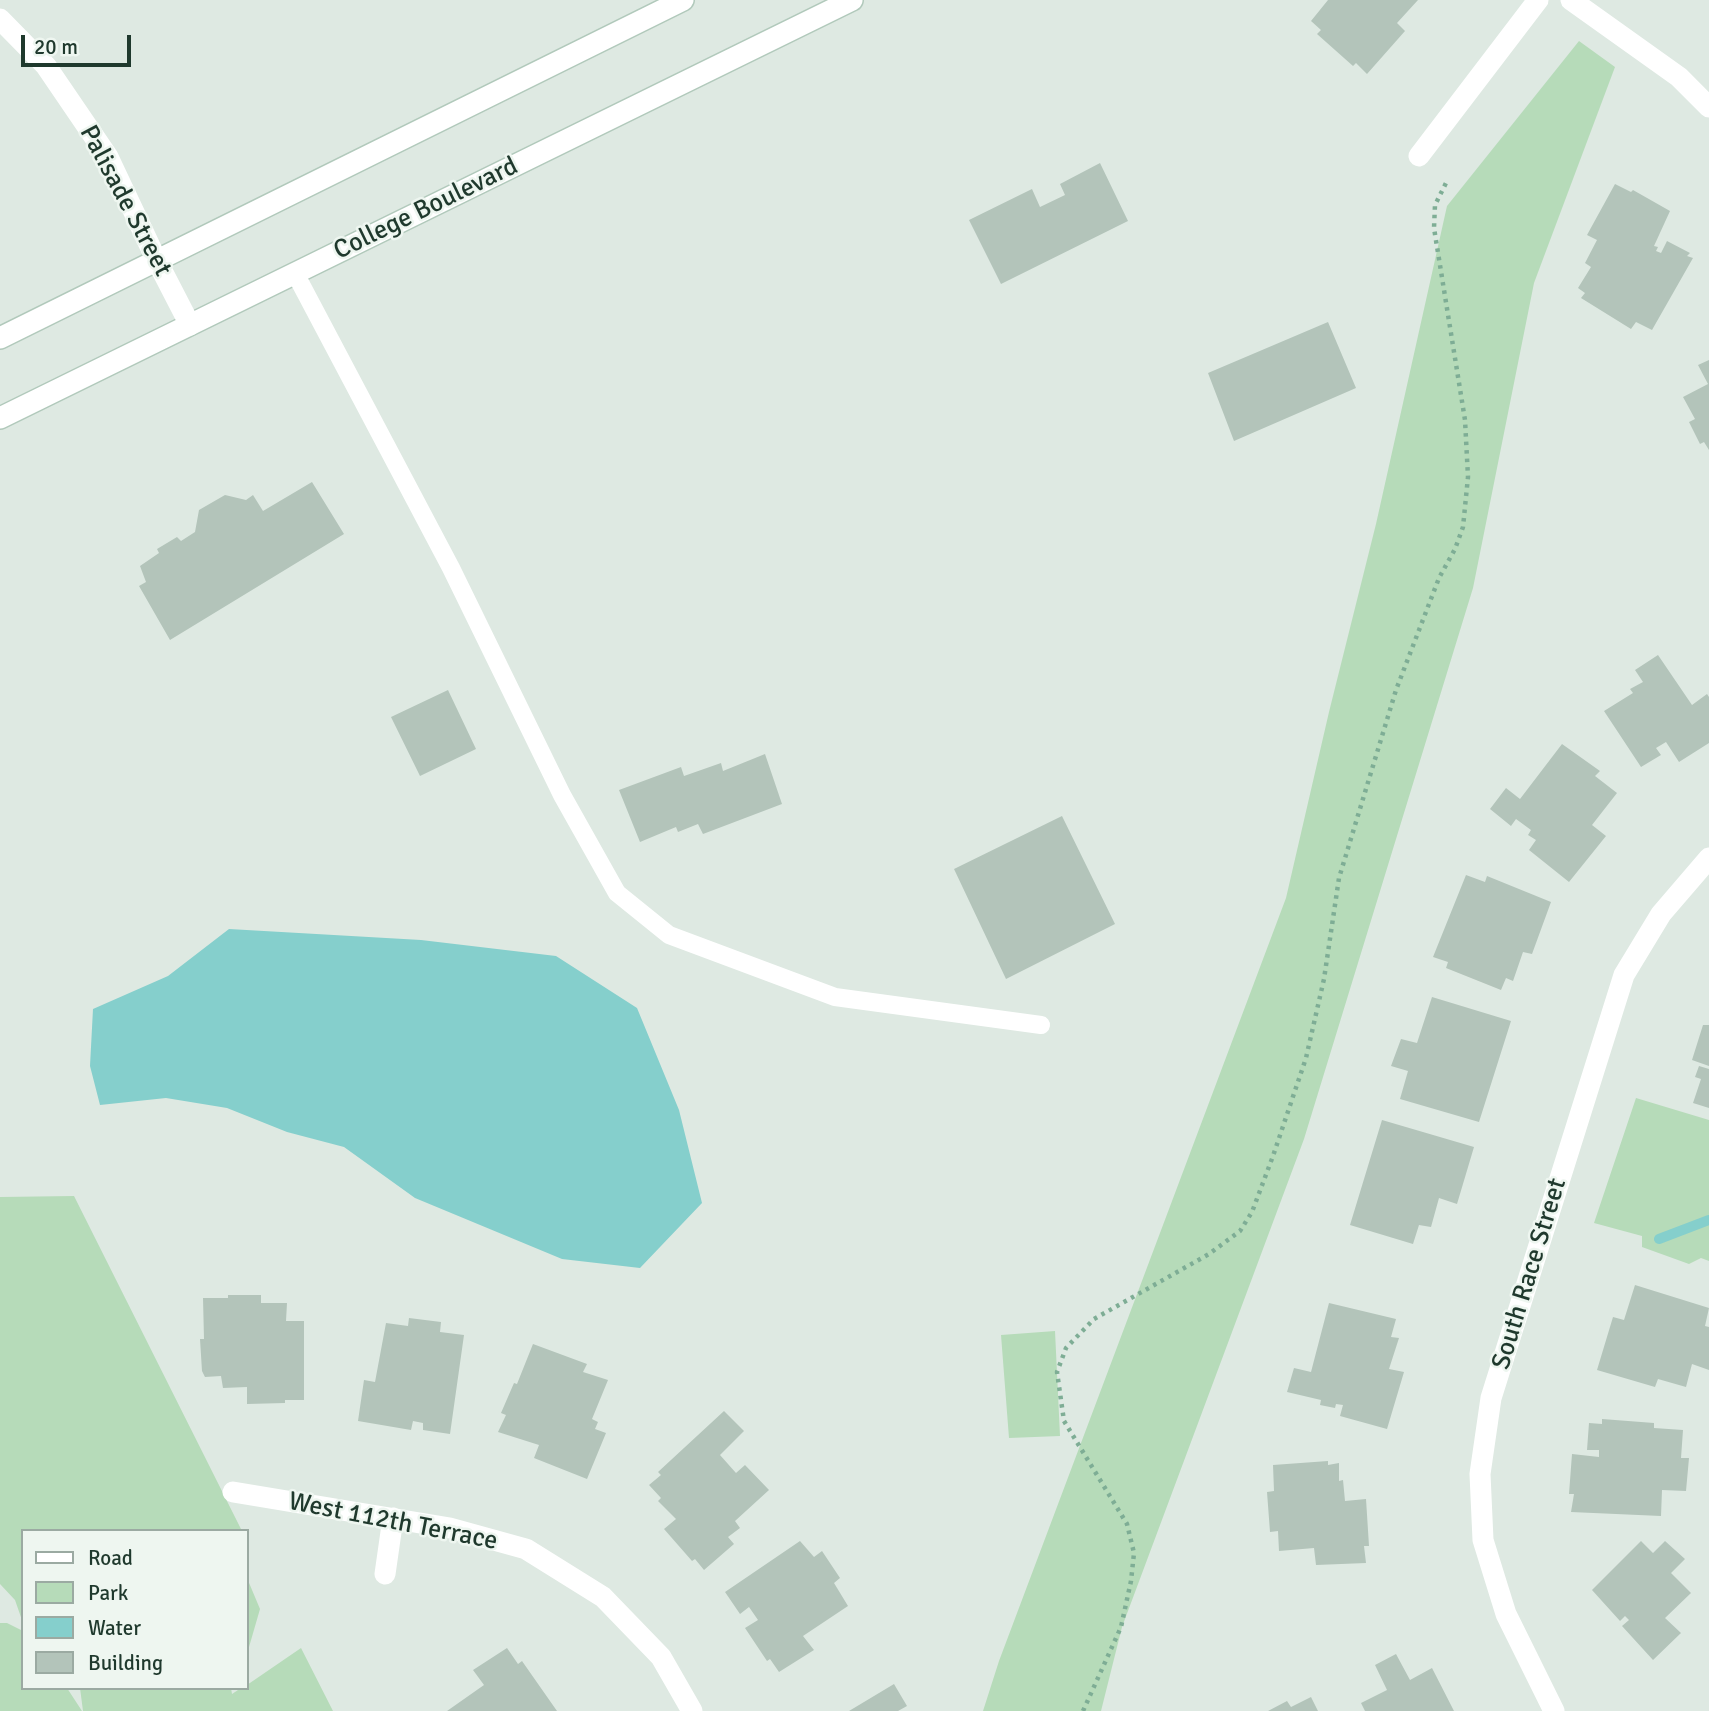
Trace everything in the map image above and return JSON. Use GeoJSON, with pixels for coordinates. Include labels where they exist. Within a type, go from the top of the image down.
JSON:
{"type":"FeatureCollection","features":[{"type":"Feature","properties":{"kind":"street"},"geometry":{"type":"LineString","coordinates":[[0,338],[683,0]]}},
{"type":"Feature","properties":{"kind":"street","name":"College Boulevard"},"geometry":{"type":"LineString","coordinates":[[0,418],[852,0]]}},
{"type":"Feature","properties":{"kind":"street"},"geometry":{"type":"LineString","coordinates":[[1419,156],[1538,0]]}},
{"type":"Feature","properties":{"kind":"street"},"geometry":{"type":"LineString","coordinates":[[1571,0],[1679,77],[1709,107]]}},
{"type":"Feature","properties":{"kind":"street","name":"Palisade Street"},"geometry":{"type":"LineString","coordinates":[[0,19],[46,66],[108,157],[190,324]]}},
{"type":"Feature","properties":{"kind":"street","name":"South Race Street"},"geometry":{"type":"LineString","coordinates":[[1554,1711],[1506,1614],[1483,1540],[1480,1474],[1491,1398],[1624,975],[1661,914],[1709,858]]}},
{"type":"Feature","properties":{"kind":"street","name":"West 112th Terrace"},"geometry":{"type":"LineString","coordinates":[[233,1492],[450,1528],[526,1549],[603,1597],[661,1657],[692,1711]]}},
{"type":"Feature","properties":{"kind":"street"},"geometry":{"type":"LineString","coordinates":[[385,1574],[393,1518]]}},
{"type":"Feature","properties":{"kind":"lane"},"geometry":{"type":"LineString","coordinates":[[295,273],[451,568],[562,794],[617,893],[668,935],[835,997],[1041,1025]]}},
{"type":"Feature","properties":{"kind":"path"},"geometry":{"type":"LineString","coordinates":[[1083,1711],[1122,1627],[1134,1553],[1127,1524],[1064,1421],[1057,1373],[1066,1348],[1094,1319],[1209,1254],[1240,1231],[1251,1212],[1273,1156],[1306,1058],[1324,979],[1339,877],[1396,690],[1439,578],[1455,549],[1463,527],[1468,477],[1465,420],[1434,228],[1435,205],[1447,181]]}},
{"type":"Feature","properties":{"kind":"green space"},"geometry":{"type":"Polygon","coordinates":[[[1579,41],[1615,67],[1534,283],[1473,588],[1304,1139],[1122,1627],[1101,1711],[983,1711],[999,1661],[1286,898],[1376,524],[1447,206],[1579,41]]]}},
{"type":"Feature","properties":{"kind":"green space"},"geometry":{"type":"Polygon","coordinates":[[[1636,1098],[1709,1120],[1709,1261],[1701,1258],[1689,1264],[1642,1247],[1642,1236],[1594,1223],[1636,1098]]]}},
{"type":"Feature","properties":{"kind":"green space"},"geometry":{"type":"Polygon","coordinates":[[[74,1196],[241,1529],[21,1529],[21,1617],[15,1600],[0,1584],[0,1197],[74,1196]]]}},
{"type":"Feature","properties":{"kind":"green space"},"geometry":{"type":"Polygon","coordinates":[[[1055,1331],[1060,1436],[1009,1438],[1001,1335],[1055,1331]]]}},
{"type":"Feature","properties":{"kind":"green space"},"geometry":{"type":"Polygon","coordinates":[[[248,1580],[260,1609],[248,1651],[248,1580]]]}},
{"type":"Feature","properties":{"kind":"green space"},"geometry":{"type":"Polygon","coordinates":[[[0,1623],[7,1623],[21,1630],[21,1690],[68,1690],[82,1711],[0,1711],[0,1623]]]}},
{"type":"Feature","properties":{"kind":"green space"},"geometry":{"type":"Polygon","coordinates":[[[301,1648],[333,1711],[83,1711],[80,1690],[231,1690],[232,1694],[238,1690],[248,1690],[248,1684],[301,1648]]]}},
{"type":"Feature","properties":{"kind":"water"},"geometry":{"type":"Polygon","coordinates":[[[229,929],[421,940],[556,956],[637,1008],[679,1110],[702,1203],[640,1268],[562,1259],[415,1198],[344,1147],[287,1132],[227,1108],[166,1098],[100,1105],[90,1066],[93,1009],[168,976],[229,929]]]}},
{"type":"Feature","properties":{"kind":"building"},"geometry":{"type":"Polygon","coordinates":[[[1328,0],[1418,0],[1397,23],[1405,31],[1367,74],[1356,63],[1353,66],[1317,34],[1321,30],[1311,21],[1328,0]]]}},
{"type":"Feature","properties":{"kind":"building"},"geometry":{"type":"Polygon","coordinates":[[[1100,163],[1128,221],[1001,284],[969,220],[1032,189],[1040,207],[1065,195],[1060,184],[1100,163]]]}},
{"type":"Feature","properties":{"kind":"building"},"geometry":{"type":"Polygon","coordinates":[[[1615,184],[1631,192],[1633,190],[1670,211],[1654,246],[1658,247],[1656,251],[1661,253],[1667,241],[1690,253],[1687,256],[1693,258],[1652,330],[1636,322],[1631,329],[1581,298],[1585,293],[1578,288],[1591,267],[1585,263],[1597,240],[1587,235],[1615,184]]]}},
{"type":"Feature","properties":{"kind":"building"},"geometry":{"type":"Polygon","coordinates":[[[1328,322],[1356,388],[1234,441],[1208,373],[1328,322]]]}},
{"type":"Feature","properties":{"kind":"building"},"geometry":{"type":"Polygon","coordinates":[[[1709,360],[1709,450],[1704,442],[1700,444],[1689,422],[1695,419],[1683,397],[1708,384],[1698,365],[1709,360]]]}},
{"type":"Feature","properties":{"kind":"building"},"geometry":{"type":"Polygon","coordinates":[[[312,482],[344,534],[170,640],[139,586],[146,582],[140,566],[159,553],[157,549],[177,537],[181,541],[195,532],[199,510],[225,495],[246,500],[253,495],[263,511],[312,482]]]}},
{"type":"Feature","properties":{"kind":"building"},"geometry":{"type":"Polygon","coordinates":[[[1658,655],[1692,705],[1707,694],[1709,697],[1709,743],[1679,762],[1666,742],[1656,748],[1661,755],[1641,767],[1604,711],[1633,693],[1630,689],[1643,682],[1635,670],[1658,655]]]}},
{"type":"Feature","properties":{"kind":"building"},"geometry":{"type":"Polygon","coordinates":[[[448,690],[476,749],[420,776],[391,717],[448,690]]]}},
{"type":"Feature","properties":{"kind":"building"},"geometry":{"type":"Polygon","coordinates":[[[1562,744],[1600,771],[1595,776],[1617,793],[1592,825],[1606,836],[1569,882],[1529,850],[1536,840],[1528,835],[1531,830],[1516,819],[1511,826],[1490,809],[1506,788],[1520,799],[1562,744]]]}},
{"type":"Feature","properties":{"kind":"building"},"geometry":{"type":"Polygon","coordinates":[[[765,754],[782,804],[703,834],[698,824],[678,832],[676,827],[640,842],[619,790],[681,767],[684,776],[721,763],[723,771],[765,754]]]}},
{"type":"Feature","properties":{"kind":"building"},"geometry":{"type":"Polygon","coordinates":[[[1062,816],[1115,924],[1006,979],[954,869],[1062,816]]]}},
{"type":"Feature","properties":{"kind":"building"},"geometry":{"type":"Polygon","coordinates":[[[1466,875],[1485,882],[1487,876],[1551,902],[1532,954],[1523,952],[1513,981],[1506,978],[1501,990],[1446,968],[1448,962],[1433,957],[1466,875]]]}},
{"type":"Feature","properties":{"kind":"building"},"geometry":{"type":"Polygon","coordinates":[[[1432,997],[1511,1021],[1479,1122],[1400,1099],[1408,1071],[1391,1066],[1401,1039],[1417,1043],[1432,997]]]}},
{"type":"Feature","properties":{"kind":"building"},"geometry":{"type":"Polygon","coordinates":[[[1703,1025],[1709,1025],[1709,1066],[1692,1060],[1703,1025]]]}},
{"type":"Feature","properties":{"kind":"building"},"geometry":{"type":"Polygon","coordinates":[[[1699,1066],[1709,1069],[1709,1108],[1693,1103],[1701,1079],[1695,1077],[1699,1066]]]}},
{"type":"Feature","properties":{"kind":"building"},"geometry":{"type":"Polygon","coordinates":[[[1382,1120],[1474,1147],[1457,1204],[1439,1198],[1431,1227],[1419,1225],[1413,1244],[1350,1225],[1382,1120]]]}},
{"type":"Feature","properties":{"kind":"building"},"geometry":{"type":"Polygon","coordinates":[[[1635,1285],[1709,1308],[1705,1326],[1709,1327],[1709,1370],[1692,1364],[1686,1387],[1658,1379],[1655,1387],[1597,1370],[1613,1317],[1624,1320],[1635,1285]]]}},
{"type":"Feature","properties":{"kind":"building"},"geometry":{"type":"Polygon","coordinates":[[[228,1295],[261,1295],[261,1303],[287,1303],[286,1321],[304,1321],[304,1400],[247,1404],[247,1387],[223,1388],[221,1376],[205,1377],[202,1371],[200,1339],[204,1339],[203,1298],[228,1298],[228,1295]]]}},
{"type":"Feature","properties":{"kind":"building"},"geometry":{"type":"Polygon","coordinates":[[[1329,1303],[1396,1319],[1391,1337],[1399,1338],[1389,1369],[1404,1372],[1387,1429],[1340,1416],[1343,1405],[1336,1404],[1335,1408],[1320,1405],[1321,1400],[1287,1392],[1294,1368],[1311,1372],[1329,1303]]]}},
{"type":"Feature","properties":{"kind":"building"},"geometry":{"type":"Polygon","coordinates":[[[409,1318],[441,1322],[440,1332],[464,1335],[450,1434],[423,1430],[423,1423],[413,1421],[411,1430],[358,1421],[364,1380],[375,1382],[386,1323],[408,1326],[409,1318]]]}},
{"type":"Feature","properties":{"kind":"building"},"geometry":{"type":"Polygon","coordinates":[[[533,1344],[587,1364],[583,1372],[608,1380],[592,1419],[598,1422],[595,1429],[606,1433],[587,1479],[534,1458],[539,1445],[498,1432],[506,1415],[501,1413],[514,1383],[517,1384],[533,1344]]]}},
{"type":"Feature","properties":{"kind":"building"},"geometry":{"type":"Polygon","coordinates":[[[724,1411],[744,1431],[720,1455],[736,1473],[745,1465],[769,1490],[735,1521],[740,1528],[728,1537],[734,1544],[704,1570],[695,1559],[692,1561],[664,1529],[676,1519],[658,1501],[661,1498],[649,1485],[661,1475],[658,1472],[724,1411]]]}},
{"type":"Feature","properties":{"kind":"building"},"geometry":{"type":"Polygon","coordinates":[[[1602,1419],[1654,1423],[1654,1428],[1683,1430],[1681,1458],[1689,1458],[1686,1491],[1662,1490],[1661,1516],[1571,1512],[1574,1494],[1569,1494],[1572,1454],[1599,1457],[1599,1450],[1587,1450],[1589,1423],[1602,1424],[1602,1419]]]}},
{"type":"Feature","properties":{"kind":"building"},"geometry":{"type":"Polygon","coordinates":[[[1328,1461],[1328,1465],[1339,1463],[1339,1481],[1343,1480],[1345,1501],[1366,1499],[1369,1546],[1364,1546],[1366,1563],[1316,1565],[1314,1548],[1279,1551],[1278,1531],[1270,1532],[1267,1492],[1274,1491],[1273,1465],[1328,1461]]]}},
{"type":"Feature","properties":{"kind":"building"},"geometry":{"type":"Polygon","coordinates":[[[800,1541],[814,1557],[822,1551],[840,1578],[834,1583],[848,1606],[803,1636],[814,1650],[779,1672],[770,1659],[767,1661],[745,1628],[758,1620],[749,1607],[740,1614],[725,1592],[800,1541]]]}},
{"type":"Feature","properties":{"kind":"building"},"geometry":{"type":"Polygon","coordinates":[[[1641,1541],[1653,1553],[1665,1541],[1685,1559],[1671,1573],[1691,1593],[1665,1618],[1681,1633],[1653,1660],[1622,1626],[1629,1620],[1625,1616],[1620,1621],[1592,1590],[1641,1541]]]}},
{"type":"Feature","properties":{"kind":"building"},"geometry":{"type":"Polygon","coordinates":[[[507,1648],[518,1664],[522,1661],[557,1711],[447,1711],[484,1685],[473,1670],[507,1648]]]}},
{"type":"Feature","properties":{"kind":"building"},"geometry":{"type":"Polygon","coordinates":[[[1396,1654],[1410,1680],[1432,1668],[1454,1711],[1365,1711],[1361,1703],[1387,1690],[1375,1665],[1396,1654]]]}},
{"type":"Feature","properties":{"kind":"building"},"geometry":{"type":"Polygon","coordinates":[[[894,1684],[907,1706],[898,1711],[849,1711],[894,1684]]]}},
{"type":"Feature","properties":{"kind":"building"},"geometry":{"type":"Polygon","coordinates":[[[1311,1697],[1318,1711],[1268,1711],[1287,1701],[1291,1707],[1311,1697]]]}},
{"type":"Feature","properties":{"kind":"waterway"},"geometry":{"type":"LineString","coordinates":[[1659,1239],[1709,1220]]}}]}
